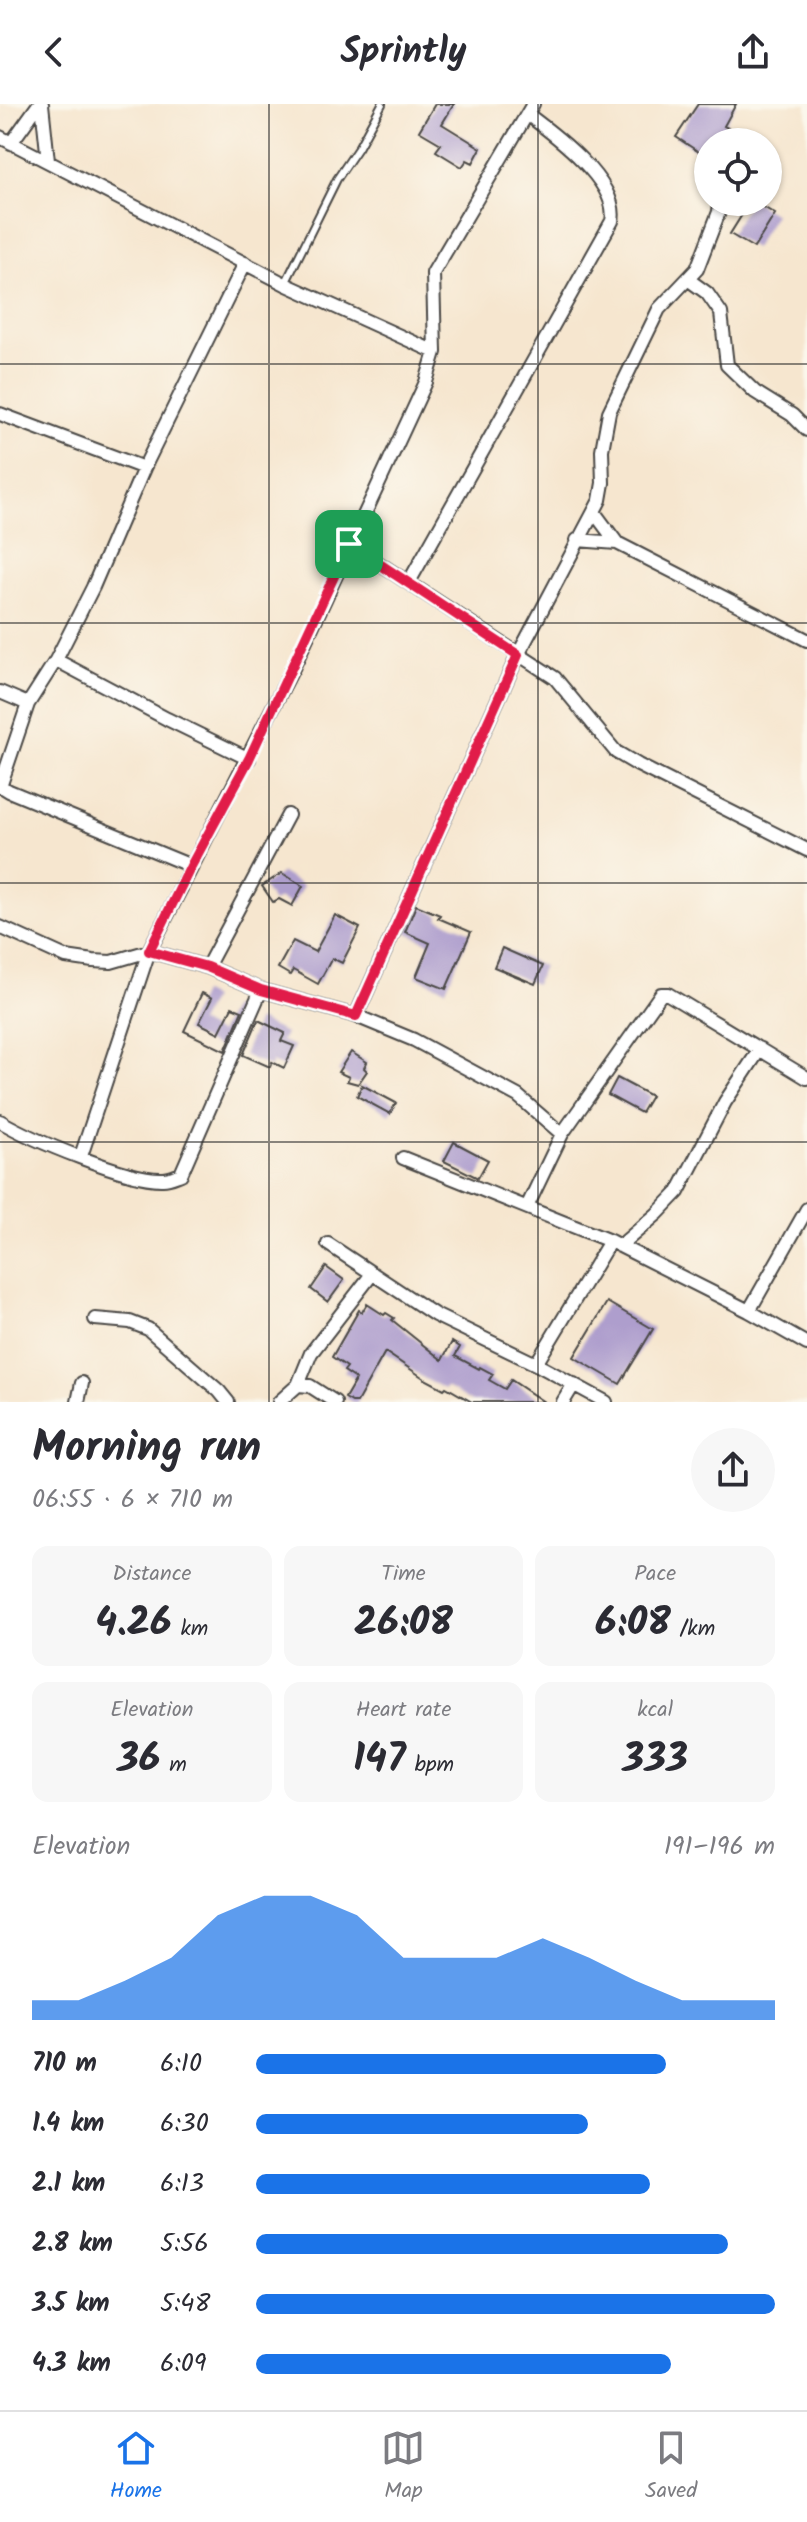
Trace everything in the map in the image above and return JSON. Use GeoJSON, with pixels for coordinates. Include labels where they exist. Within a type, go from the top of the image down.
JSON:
{"type":"FeatureCollection","features":[{"type":"Feature","properties":{"kind":"street"},"geometry":{"type":"LineString","coordinates":[[40,104],[6,140],[285,284],[435,352]]}},
{"type":"Feature","properties":{"kind":"street"},"geometry":{"type":"LineString","coordinates":[[40,104],[48,161]]}},
{"type":"Feature","properties":{"kind":"street"},"geometry":{"type":"LineString","coordinates":[[81,1156],[149,951],[249,759],[426,382],[435,352],[433,273],[530,109],[590,168],[611,201],[612,221],[409,582]]}},
{"type":"Feature","properties":{"kind":"street"},"geometry":{"type":"LineString","coordinates":[[356,1016],[518,655],[594,512],[603,483],[602,450],[609,412],[659,309],[697,269],[717,216]]}},
{"type":"Feature","properties":{"kind":"street"},"geometry":{"type":"LineString","coordinates":[[191,866],[1,786],[28,704],[56,660],[93,587],[144,468],[245,263]]}},
{"type":"Feature","properties":{"kind":"street"},"geometry":{"type":"LineString","coordinates":[[689,280],[707,293],[721,313],[727,365],[755,392],[792,415],[807,430]]}},
{"type":"Feature","properties":{"kind":"street"},"geometry":{"type":"LineString","coordinates":[[0,414],[144,468]]}},
{"type":"Feature","properties":{"kind":"street"},"geometry":{"type":"LineString","coordinates":[[594,512],[617,543]]}},
{"type":"Feature","properties":{"kind":"street"},"geometry":{"type":"LineString","coordinates":[[577,540],[617,543],[807,640]]}},
{"type":"Feature","properties":{"kind":"street"},"geometry":{"type":"LineString","coordinates":[[349,544],[555,678],[616,752],[807,850]]}},
{"type":"Feature","properties":{"kind":"street"},"geometry":{"type":"LineString","coordinates":[[56,660],[249,759]]}},
{"type":"Feature","properties":{"kind":"street"},"geometry":{"type":"LineString","coordinates":[[0,692],[28,704]]}},
{"type":"Feature","properties":{"kind":"street"},"geometry":{"type":"LineString","coordinates":[[207,967],[288,815]]}},
{"type":"Feature","properties":{"kind":"street"},"geometry":{"type":"LineString","coordinates":[[0,927],[66,957],[111,962],[149,951],[207,967],[261,990],[356,1016],[414,1040],[518,1096],[562,1134]]}},
{"type":"Feature","properties":{"kind":"street"},"geometry":{"type":"LineString","coordinates":[[0,1121],[17,1131],[140,1177],[167,1180],[181,1174],[261,990]]}},
{"type":"Feature","properties":{"kind":"street"},"geometry":{"type":"LineString","coordinates":[[527,1207],[562,1134],[661,994],[668,994],[807,1078]]}},
{"type":"Feature","properties":{"kind":"street"},"geometry":{"type":"LineString","coordinates":[[536,1364],[615,1244],[657,1214],[678,1192],[725,1102],[760,1049]]}},
{"type":"Feature","properties":{"kind":"street"},"geometry":{"type":"LineString","coordinates":[[403,1158],[615,1244],[749,1311],[807,1344]]}},
{"type":"Feature","properties":{"kind":"street"},"geometry":{"type":"LineString","coordinates":[[749,1311],[807,1209]]}},
{"type":"Feature","properties":{"kind":"street"},"geometry":{"type":"LineString","coordinates":[[328,1244],[435,1315],[606,1402]]}},
{"type":"Feature","properties":{"kind":"street"},"geometry":{"type":"LineString","coordinates":[[279,1402],[298,1385],[311,1353],[372,1274]]}},
{"type":"Feature","properties":{"kind":"street"},"geometry":{"type":"LineString","coordinates":[[95,1319],[130,1322],[148,1329],[225,1398]]}},
{"type":"Feature","properties":{"kind":"street"},"geometry":{"type":"LineString","coordinates":[[78,1402],[82,1383]]}},
{"type":"Feature","properties":{"kind":"street"},"geometry":{"type":"LineString","coordinates":[[563,1402],[574,1384]]}},
{"type":"Feature","properties":{"kind":"street"},"geometry":{"type":"LineString","coordinates":[[298,1385],[310,1386],[335,1402]]}},
{"type":"Feature","properties":{"kind":"street"},"geometry":{"type":"LineString","coordinates":[[209,1402],[225,1398]]}},
{"type":"Feature","properties":{"kind":"lane"},"geometry":{"type":"LineString","coordinates":[[285,284],[329,194],[382,104]]}},
{"type":"Feature","properties":{"kind":"building"},"geometry":{"type":"Polygon","coordinates":[[[435,104],[454,104],[442,124],[481,148],[473,163],[467,160],[462,167],[436,151],[441,144],[419,131],[435,104]]]}},
{"type":"Feature","properties":{"kind":"building"},"geometry":{"type":"Polygon","coordinates":[[[698,104],[736,104],[724,126],[728,128],[694,128],[694,149],[676,137],[698,104]]]}},
{"type":"Feature","properties":{"kind":"building"},"geometry":{"type":"Polygon","coordinates":[[[741,216],[774,216],[754,248],[730,234],[741,216]]]}},
{"type":"Feature","properties":{"kind":"building"},"geometry":{"type":"Polygon","coordinates":[[[282,873],[303,886],[292,906],[279,899],[273,902],[262,886],[282,873]]]}},
{"type":"Feature","properties":{"kind":"building"},"geometry":{"type":"Polygon","coordinates":[[[416,905],[471,932],[446,989],[416,977],[430,943],[405,932],[416,905]]]}},
{"type":"Feature","properties":{"kind":"building"},"geometry":{"type":"Polygon","coordinates":[[[335,915],[360,928],[342,963],[332,958],[318,984],[293,970],[290,975],[278,968],[293,941],[315,952],[335,915]]]}},
{"type":"Feature","properties":{"kind":"building"},"geometry":{"type":"Polygon","coordinates":[[[502,948],[543,966],[535,984],[494,967],[502,948]]]}},
{"type":"Feature","properties":{"kind":"building"},"geometry":{"type":"Polygon","coordinates":[[[202,993],[212,998],[199,1023],[219,1033],[232,1007],[242,1011],[225,1051],[184,1031],[202,993]]]}},
{"type":"Feature","properties":{"kind":"building"},"geometry":{"type":"Polygon","coordinates":[[[258,1020],[285,1033],[281,1041],[294,1046],[284,1068],[272,1062],[270,1067],[243,1055],[258,1020]]]}},
{"type":"Feature","properties":{"kind":"building"},"geometry":{"type":"Polygon","coordinates":[[[351,1052],[367,1062],[364,1068],[367,1071],[358,1084],[347,1081],[349,1077],[338,1072],[351,1052]]]}},
{"type":"Feature","properties":{"kind":"building"},"geometry":{"type":"Polygon","coordinates":[[[617,1078],[651,1096],[641,1113],[608,1095],[617,1078]]]}},
{"type":"Feature","properties":{"kind":"building"},"geometry":{"type":"Polygon","coordinates":[[[362,1085],[396,1103],[390,1114],[357,1096],[362,1085]]]}},
{"type":"Feature","properties":{"kind":"building"},"geometry":{"type":"Polygon","coordinates":[[[454,1142],[488,1160],[478,1178],[444,1161],[454,1142]]]}},
{"type":"Feature","properties":{"kind":"building"},"geometry":{"type":"Polygon","coordinates":[[[326,1267],[344,1280],[328,1302],[311,1289],[326,1267]]]}},
{"type":"Feature","properties":{"kind":"building"},"geometry":{"type":"Polygon","coordinates":[[[607,1302],[653,1329],[620,1384],[574,1357],[607,1302]]]}},
{"type":"Feature","properties":{"kind":"building"},"geometry":{"type":"Polygon","coordinates":[[[367,1304],[394,1318],[392,1320],[442,1360],[452,1342],[460,1347],[455,1356],[493,1374],[489,1380],[505,1389],[511,1380],[544,1402],[472,1402],[425,1379],[385,1352],[357,1402],[352,1402],[345,1398],[356,1379],[344,1371],[347,1367],[332,1357],[359,1310],[362,1312],[367,1304]]]}},
{"type":"Feature","properties":{"kind":"route"},"geometry":{"type":"LineString","coordinates":[[349,544],[518,655],[356,1016],[261,990],[207,967],[149,951],[249,759],[349,544]]}}]}
